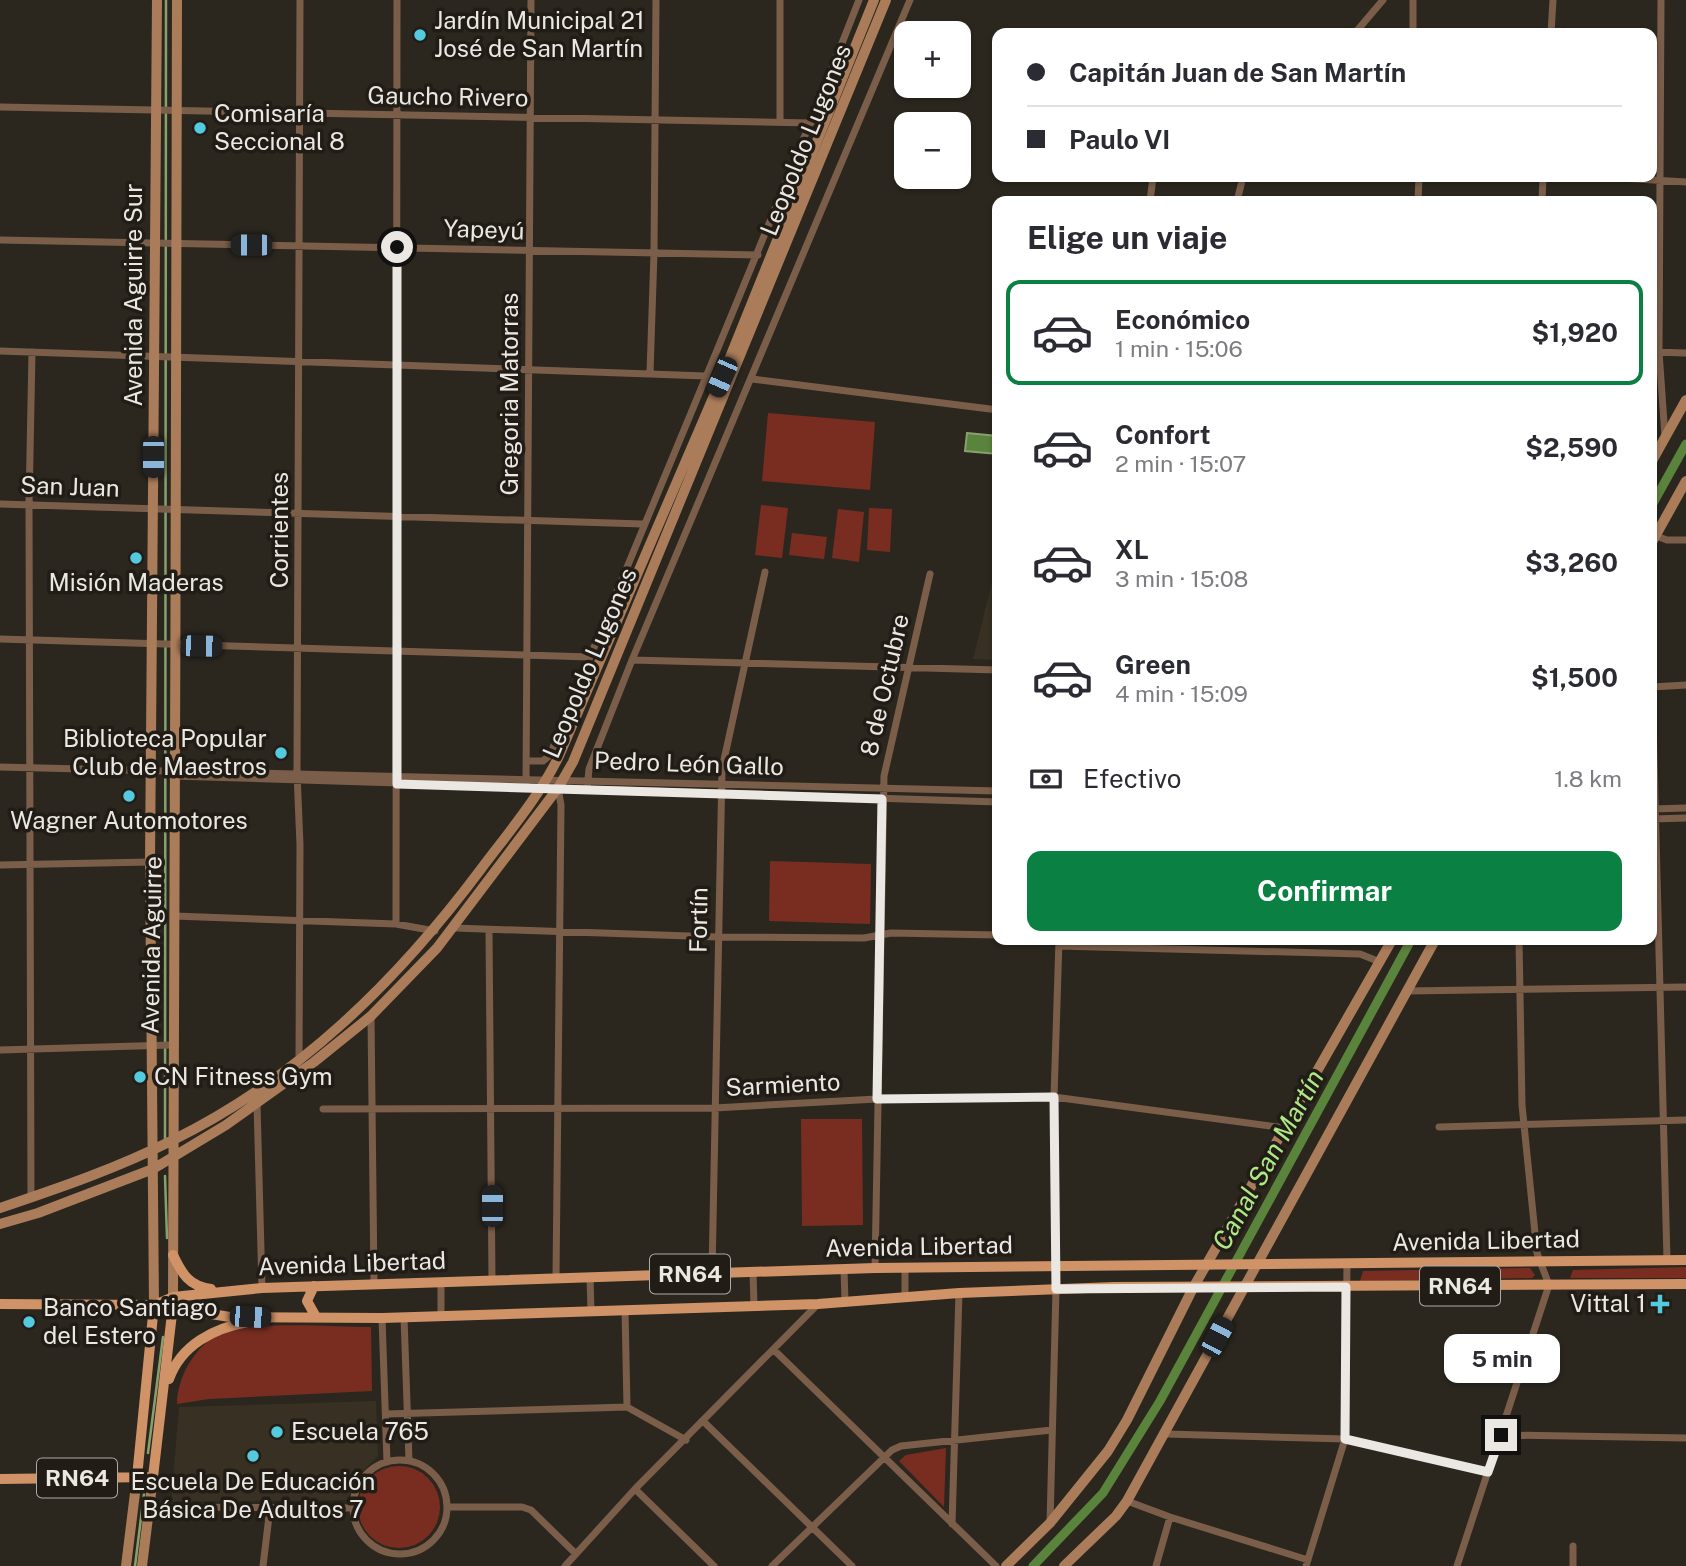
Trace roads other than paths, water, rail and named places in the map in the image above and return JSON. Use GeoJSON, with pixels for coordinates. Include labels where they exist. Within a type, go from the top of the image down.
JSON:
{"type":"FeatureCollection","features":[{"type":"Feature","properties":{"kind":"main road","name":"Avenida Aguirre Sur"},"geometry":{"type":"LineString","coordinates":[[154,1305],[155,1044],[150,862],[154,773],[157,508],[157,0]]}},
{"type":"Feature","properties":{"kind":"main road","name":"Avenida Aguirre Sur"},"geometry":{"type":"LineString","coordinates":[[174,774],[177,0]]}},
{"type":"Feature","properties":{"kind":"main road","name":"Leopoldo Lugones"},"geometry":{"type":"LineString","coordinates":[[0,1208],[174,1140],[299,1059],[367,1003],[435,931],[544,783],[722,377],[874,0]]}},
{"type":"Feature","properties":{"kind":"main road","name":"Leopoldo Lugones"},"geometry":{"type":"LineString","coordinates":[[0,1224],[38,1213],[153,1169],[257,1104],[371,1016],[454,928],[561,784],[733,379],[886,0]]}},
{"type":"Feature","properties":{"kind":"main road"},"geometry":{"type":"LineString","coordinates":[[1657,452],[1686,400]]}},
{"type":"Feature","properties":{"kind":"main road"},"geometry":{"type":"LineString","coordinates":[[1657,534],[1686,481]]}},
{"type":"Feature","properties":{"kind":"main road","name":"Avenida Aguirre"},"geometry":{"type":"LineString","coordinates":[[174,774],[174,916],[169,1044],[174,1154]]}},
{"type":"Feature","properties":{"kind":"main road"},"geometry":{"type":"LineString","coordinates":[[1006,1566],[1050,1523],[1086,1482],[1115,1441],[1193,1288],[1212,1266],[1285,1128],[1389,945]]}},
{"type":"Feature","properties":{"kind":"main road"},"geometry":{"type":"LineString","coordinates":[[1064,1566],[1127,1501],[1166,1434],[1239,1288],[1255,1266],[1432,945]]}},
{"type":"Feature","properties":{"kind":"main road"},"geometry":{"type":"LineString","coordinates":[[173,1297],[174,1154]]}},
{"type":"Feature","properties":{"kind":"main road"},"geometry":{"type":"LineString","coordinates":[[173,1255],[184,1276],[193,1284],[224,1292]]}},
{"type":"Feature","properties":{"kind":"main road","name":"Avenida Libertad"},"geometry":{"type":"LineString","coordinates":[[154,1305],[173,1297],[262,1288],[905,1267],[1255,1266],[1686,1260]]}},
{"type":"Feature","properties":{"kind":"main road","name":"Avenida Libertad"},"geometry":{"type":"LineString","coordinates":[[0,1304],[154,1305],[173,1310],[270,1318],[382,1318],[818,1304],[959,1293],[1056,1289],[1686,1284]]}},
{"type":"Feature","properties":{"kind":"main road"},"geometry":{"type":"LineString","coordinates":[[314,1286],[307,1301],[316,1317]]}},
{"type":"Feature","properties":{"kind":"main road","name":"RN64"},"geometry":{"type":"LineString","coordinates":[[0,1479],[153,1477],[173,1297]]}},
{"type":"Feature","properties":{"kind":"main road","name":"RN64"},"geometry":{"type":"LineString","coordinates":[[137,1478],[154,1305]]}},
{"type":"Feature","properties":{"kind":"main road"},"geometry":{"type":"LineString","coordinates":[[161,1402],[173,1367],[194,1345],[225,1326],[270,1318]]}},
{"type":"Feature","properties":{"kind":"main road"},"geometry":{"type":"LineString","coordinates":[[142,1566],[153,1477]]}},
{"type":"Feature","properties":{"kind":"main road"},"geometry":{"type":"LineString","coordinates":[[126,1566],[137,1478]]}},
{"type":"Feature","properties":{"kind":"street","name":"Corrientes"},"geometry":{"type":"LineString","coordinates":[[299,1059],[297,777],[300,0]]}},
{"type":"Feature","properties":{"kind":"street"},"geometry":{"type":"LineString","coordinates":[[396,924],[397,0]]}},
{"type":"Feature","properties":{"kind":"street","name":"Gregoria Matorras"},"geometry":{"type":"LineString","coordinates":[[526,783],[531,0]]}},
{"type":"Feature","properties":{"kind":"street"},"geometry":{"type":"LineString","coordinates":[[650,373],[656,0]]}},
{"type":"Feature","properties":{"kind":"street"},"geometry":{"type":"LineString","coordinates":[[780,0],[780,122]]}},
{"type":"Feature","properties":{"kind":"street"},"geometry":{"type":"LineString","coordinates":[[527,761],[543,761],[550,755],[642,524],[758,255],[859,0]]}},
{"type":"Feature","properties":{"kind":"street"},"geometry":{"type":"LineString","coordinates":[[587,789],[587,780],[632,660],[910,0]]}},
{"type":"Feature","properties":{"kind":"street"},"geometry":{"type":"LineString","coordinates":[[1359,28],[1383,0]]}},
{"type":"Feature","properties":{"kind":"street"},"geometry":{"type":"LineString","coordinates":[[1413,0],[1413,28]]}},
{"type":"Feature","properties":{"kind":"street"},"geometry":{"type":"LineString","coordinates":[[1551,28],[1553,0]]}},
{"type":"Feature","properties":{"kind":"street"},"geometry":{"type":"LineString","coordinates":[[1657,317],[1661,179],[1661,0]]}},
{"type":"Feature","properties":{"kind":"street","name":"Gaucho Rivero"},"geometry":{"type":"LineString","coordinates":[[0,107],[811,123]]}},
{"type":"Feature","properties":{"kind":"street"},"geometry":{"type":"LineString","coordinates":[[1657,179],[1686,182]]}},
{"type":"Feature","properties":{"kind":"street","name":"Yapeyú"},"geometry":{"type":"LineString","coordinates":[[0,240],[758,255]]}},
{"type":"Feature","properties":{"kind":"street"},"geometry":{"type":"LineString","coordinates":[[0,351],[300,359],[706,376]]}},
{"type":"Feature","properties":{"kind":"street"},"geometry":{"type":"LineString","coordinates":[[30,1198],[33,1049],[29,504],[32,352]]}},
{"type":"Feature","properties":{"kind":"street"},"geometry":{"type":"LineString","coordinates":[[1657,352],[1686,353]]}},
{"type":"Feature","properties":{"kind":"street"},"geometry":{"type":"LineString","coordinates":[[1657,364],[1665,438]]}},
{"type":"Feature","properties":{"kind":"street"},"geometry":{"type":"LineString","coordinates":[[751,379],[992,409]]}},
{"type":"Feature","properties":{"kind":"street","name":"San Juan"},"geometry":{"type":"LineString","coordinates":[[0,504],[642,524]]}},
{"type":"Feature","properties":{"kind":"street"},"geometry":{"type":"LineString","coordinates":[[1657,539],[1686,540]]}},
{"type":"Feature","properties":{"kind":"street","name":"Fortín"},"geometry":{"type":"LineString","coordinates":[[712,1273],[721,793],[724,759],[765,572]]}},
{"type":"Feature","properties":{"kind":"street","name":"8 de Octubre"},"geometry":{"type":"LineString","coordinates":[[875,1268],[882,799],[930,574]]}},
{"type":"Feature","properties":{"kind":"street"},"geometry":{"type":"LineString","coordinates":[[0,639],[590,657]]}},
{"type":"Feature","properties":{"kind":"street"},"geometry":{"type":"LineString","coordinates":[[632,660],[992,670]]}},
{"type":"Feature","properties":{"kind":"street"},"geometry":{"type":"LineString","coordinates":[[1657,687],[1686,685]]}},
{"type":"Feature","properties":{"kind":"street","name":"Pedro León Gallo"},"geometry":{"type":"LineString","coordinates":[[0,768],[544,783],[587,789],[992,802]]}},
{"type":"Feature","properties":{"kind":"street","name":"Pedro León Gallo"},"geometry":{"type":"LineString","coordinates":[[561,784],[587,780],[992,791]]}},
{"type":"Feature","properties":{"kind":"street"},"geometry":{"type":"LineString","coordinates":[[556,1278],[560,1107],[561,784]]}},
{"type":"Feature","properties":{"kind":"street"},"geometry":{"type":"LineString","coordinates":[[1657,809],[1686,808]]}},
{"type":"Feature","properties":{"kind":"street"},"geometry":{"type":"LineString","coordinates":[[1657,819],[1686,818]]}},
{"type":"Feature","properties":{"kind":"street"},"geometry":{"type":"LineString","coordinates":[[0,865],[150,862]]}},
{"type":"Feature","properties":{"kind":"street"},"geometry":{"type":"LineString","coordinates":[[1657,904],[1667,1260]]}},
{"type":"Feature","properties":{"kind":"street"},"geometry":{"type":"LineString","coordinates":[[174,916],[396,924],[435,931]]}},
{"type":"Feature","properties":{"kind":"street"},"geometry":{"type":"LineString","coordinates":[[454,928],[718,937],[992,935]]}},
{"type":"Feature","properties":{"kind":"street"},"geometry":{"type":"LineString","coordinates":[[489,931],[492,1280]]}},
{"type":"Feature","properties":{"kind":"street"},"geometry":{"type":"LineString","coordinates":[[1050,1523],[1056,1289],[1054,1097],[1059,945]]}},
{"type":"Feature","properties":{"kind":"street"},"geometry":{"type":"LineString","coordinates":[[1114,945],[1360,954],[1380,962]]}},
{"type":"Feature","properties":{"kind":"street"},"geometry":{"type":"LineString","coordinates":[[1457,1566],[1549,1285],[1538,1261],[1522,1105],[1519,945]]}},
{"type":"Feature","properties":{"kind":"street"},"geometry":{"type":"LineString","coordinates":[[1407,991],[1686,987]]}},
{"type":"Feature","properties":{"kind":"street"},"geometry":{"type":"LineString","coordinates":[[371,1016],[374,1283]]}},
{"type":"Feature","properties":{"kind":"street"},"geometry":{"type":"LineString","coordinates":[[0,1050],[169,1044]]}},
{"type":"Feature","properties":{"kind":"street","name":"Sarmiento"},"geometry":{"type":"LineString","coordinates":[[323,1108],[374,1111],[491,1107],[714,1108],[877,1099],[1054,1097],[1285,1128]]}},
{"type":"Feature","properties":{"kind":"street"},"geometry":{"type":"LineString","coordinates":[[257,1104],[262,1288]]}},
{"type":"Feature","properties":{"kind":"street"},"geometry":{"type":"LineString","coordinates":[[1439,1127],[1686,1120]]}},
{"type":"Feature","properties":{"kind":"street"},"geometry":{"type":"LineString","coordinates":[[1127,1501],[1307,1563],[1345,1439],[1347,1264]]}},
{"type":"Feature","properties":{"kind":"street"},"geometry":{"type":"LineString","coordinates":[[905,1267],[905,1297]]}},
{"type":"Feature","properties":{"kind":"street"},"geometry":{"type":"LineString","coordinates":[[844,1269],[845,1302]]}},
{"type":"Feature","properties":{"kind":"street"},"geometry":{"type":"LineString","coordinates":[[753,1272],[754,1306]]}},
{"type":"Feature","properties":{"kind":"street"},"geometry":{"type":"LineString","coordinates":[[590,1278],[591,1311]]}},
{"type":"Feature","properties":{"kind":"street"},"geometry":{"type":"LineString","coordinates":[[441,1282],[441,1316]]}},
{"type":"Feature","properties":{"kind":"street"},"geometry":{"type":"LineString","coordinates":[[952,1524],[959,1293]]}},
{"type":"Feature","properties":{"kind":"street"},"geometry":{"type":"LineString","coordinates":[[569,1565],[635,1489],[818,1304]]}},
{"type":"Feature","properties":{"kind":"street"},"geometry":{"type":"LineString","coordinates":[[625,1310],[627,1407]]}},
{"type":"Feature","properties":{"kind":"street"},"geometry":{"type":"LineString","coordinates":[[404,1317],[409,1461]]}},
{"type":"Feature","properties":{"kind":"street"},"geometry":{"type":"LineString","coordinates":[[382,1318],[387,1462]]}},
{"type":"Feature","properties":{"kind":"street"},"geometry":{"type":"LineString","coordinates":[[774,1350],[996,1566]]}},
{"type":"Feature","properties":{"kind":"street"},"geometry":{"type":"LineString","coordinates":[[386,1414],[627,1407],[686,1440]]}},
{"type":"Feature","properties":{"kind":"street"},"geometry":{"type":"LineString","coordinates":[[704,1422],[852,1566]]}},
{"type":"Feature","properties":{"kind":"street"},"geometry":{"type":"LineString","coordinates":[[772,1566],[884,1457],[901,1446],[1052,1430]]}},
{"type":"Feature","properties":{"kind":"street"},"geometry":{"type":"LineString","coordinates":[[1166,1434],[1345,1439],[1488,1472]]}},
{"type":"Feature","properties":{"kind":"street"},"geometry":{"type":"LineString","coordinates":[[1501,1435],[1686,1438]]}},
{"type":"Feature","properties":{"kind":"street"},"geometry":{"type":"LineString","coordinates":[[409,1461],[424,1467],[436,1478],[444,1492],[447,1507],[444,1523],[430,1543],[408,1554],[392,1554],[377,1549],[364,1538],[356,1524],[352,1508],[362,1479],[373,1468],[387,1462],[409,1461]]}},
{"type":"Feature","properties":{"kind":"street"},"geometry":{"type":"LineString","coordinates":[[635,1489],[714,1566]]}},
{"type":"Feature","properties":{"kind":"street"},"geometry":{"type":"LineString","coordinates":[[149,1507],[352,1508]]}},
{"type":"Feature","properties":{"kind":"street"},"geometry":{"type":"LineString","coordinates":[[447,1507],[522,1507],[531,1510],[576,1554]]}},
{"type":"Feature","properties":{"kind":"street"},"geometry":{"type":"LineString","coordinates":[[263,1566],[270,1508]]}},
{"type":"Feature","properties":{"kind":"street"},"geometry":{"type":"LineString","coordinates":[[1156,1566],[1170,1517]]}},
{"type":"Feature","properties":{"kind":"street"},"geometry":{"type":"LineString","coordinates":[[1573,1546],[1573,1566]]}},
{"type":"Feature","properties":{"kind":"waterway"},"geometry":{"type":"LineString","coordinates":[[165,1139],[166,0]]}},
{"type":"Feature","properties":{"kind":"waterway","name":"Canal San Martín"},"geometry":{"type":"LineString","coordinates":[[1657,496],[1686,444]]}},
{"type":"Feature","properties":{"kind":"waterway","name":"Canal San Martín"},"geometry":{"type":"LineString","coordinates":[[1033,1566],[1103,1493],[1160,1401],[1408,945]]}},
{"type":"Feature","properties":{"kind":"waterway"},"geometry":{"type":"LineString","coordinates":[[165,1176],[167,1238]]}},
{"type":"Feature","properties":{"kind":"waterway"},"geometry":{"type":"LineString","coordinates":[[148,1453],[163,1337]]}},
{"type":"Feature","properties":{"kind":"waterway"},"geometry":{"type":"LineString","coordinates":[[135,1566],[144,1494]]}},
{"type":"Feature","properties":{"kind":"place","name":"Jardín Municipal 21 José de San Martín"},"geometry":{"type":"Point","coordinates":[420,35]}},
{"type":"Feature","properties":{"kind":"place","name":"Comisaría Seccional 8"},"geometry":{"type":"Point","coordinates":[200,128]}},
{"type":"Feature","properties":{"kind":"place","name":"Misión Maderas"},"geometry":{"type":"Point","coordinates":[136,558]}},
{"type":"Feature","properties":{"kind":"place","name":"Biblioteca Popular Club de Maestros"},"geometry":{"type":"Point","coordinates":[281,753]}},
{"type":"Feature","properties":{"kind":"place","name":"Wagner Automotores"},"geometry":{"type":"Point","coordinates":[129,796]}},
{"type":"Feature","properties":{"kind":"place","name":"CN Fitness Gym"},"geometry":{"type":"Point","coordinates":[140,1077]}},
{"type":"Feature","properties":{"kind":"place","name":"Vittal 1"},"geometry":{"type":"Point","coordinates":[1660,1304]}},
{"type":"Feature","properties":{"kind":"place","name":"Banco Santiago del Estero"},"geometry":{"type":"Point","coordinates":[29,1322]}},
{"type":"Feature","properties":{"kind":"place","name":"Escuela 765"},"geometry":{"type":"Point","coordinates":[277,1432]}},
{"type":"Feature","properties":{"kind":"place","name":"Escuela De Educación Básica De Adultos 7"},"geometry":{"type":"Point","coordinates":[253,1456]}}]}
